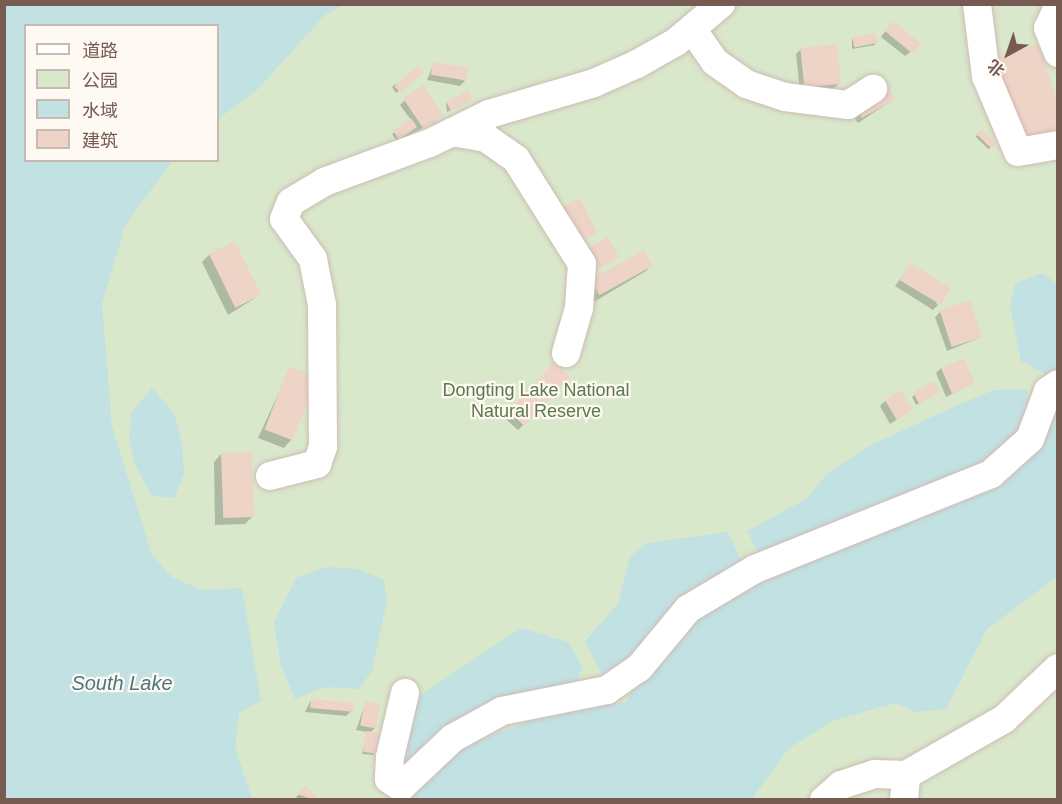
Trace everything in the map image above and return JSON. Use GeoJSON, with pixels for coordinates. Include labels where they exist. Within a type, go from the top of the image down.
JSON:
{"type":"FeatureCollection","features":[{"type":"Feature","properties":{"kind":"street"},"geometry":{"type":"LineString","coordinates":[[270,476],[317,464],[322,447],[322,305],[313,259],[284,219],[291,202],[324,182],[452,132],[489,114],[594,83],[692,29],[722,4]]}},
{"type":"Feature","properties":{"kind":"street"},"geometry":{"type":"LineString","coordinates":[[977,4],[986,76],[1018,152],[1058,145]]}},
{"type":"Feature","properties":{"kind":"street"},"geometry":{"type":"LineString","coordinates":[[1058,8],[1048,28],[1058,53]]}},
{"type":"Feature","properties":{"kind":"street"},"geometry":{"type":"LineString","coordinates":[[692,29],[715,62],[746,84],[785,97],[848,105],[873,89]]}},
{"type":"Feature","properties":{"kind":"street"},"geometry":{"type":"LineString","coordinates":[[452,132],[486,138],[516,159],[582,264],[579,308],[566,353]]}},
{"type":"Feature","properties":{"kind":"street"},"geometry":{"type":"LineString","coordinates":[[405,693],[390,757],[389,779],[401,787],[453,738],[502,711],[607,690],[639,668],[688,609],[755,569],[991,474],[1030,439],[1048,391],[1058,384]]}},
{"type":"Feature","properties":{"kind":"street"},"geometry":{"type":"LineString","coordinates":[[824,800],[841,785],[875,774],[905,787],[1004,718],[1058,668]]}},
{"type":"Feature","properties":{"kind":"green space","name":"Dongting Lake National Natural Reserve"},"geometry":{"type":"Polygon","coordinates":[[[5,5],[1057,5],[1057,799],[5,800],[5,5]]]}},
{"type":"Feature","properties":{"kind":"water","name":"South Lake"},"geometry":{"type":"Polygon","coordinates":[[[5,4],[342,5],[325,15],[258,89],[219,118],[219,24],[24,24],[24,162],[171,162],[125,226],[102,304],[112,426],[152,555],[173,578],[203,590],[242,588],[261,701],[239,713],[235,747],[252,799],[5,799],[5,4]]]}},
{"type":"Feature","properties":{"kind":"water"},"geometry":{"type":"Polygon","coordinates":[[[1042,273],[1057,284],[1057,374],[1049,376],[1021,361],[1010,307],[1015,283],[1042,273]]]}},
{"type":"Feature","properties":{"kind":"water"},"geometry":{"type":"Polygon","coordinates":[[[152,388],[174,413],[182,444],[184,474],[174,498],[152,496],[135,465],[129,438],[132,412],[152,388]]]}},
{"type":"Feature","properties":{"kind":"water"},"geometry":{"type":"Polygon","coordinates":[[[1027,389],[1031,407],[1024,435],[986,470],[762,560],[747,531],[806,499],[828,473],[873,444],[958,405],[994,390],[1027,389]]]}},
{"type":"Feature","properties":{"kind":"water"},"geometry":{"type":"Polygon","coordinates":[[[1057,399],[1057,577],[987,629],[946,709],[916,712],[895,703],[832,721],[788,749],[752,799],[411,800],[429,773],[466,745],[557,711],[627,702],[634,680],[724,595],[962,497],[1057,399]]]}},
{"type":"Feature","properties":{"kind":"water"},"geometry":{"type":"Polygon","coordinates":[[[728,532],[743,565],[606,682],[585,641],[618,604],[630,557],[647,543],[728,532]]]}},
{"type":"Feature","properties":{"kind":"water"},"geometry":{"type":"Polygon","coordinates":[[[326,567],[359,569],[384,580],[387,600],[372,671],[359,689],[325,687],[295,699],[281,666],[274,622],[296,578],[326,567]]]}},
{"type":"Feature","properties":{"kind":"water"},"geometry":{"type":"Polygon","coordinates":[[[521,628],[568,642],[583,667],[576,682],[397,773],[416,698],[521,628]]]}},
{"type":"Feature","properties":{"kind":"building"},"geometry":{"type":"Polygon","coordinates":[[[893,21],[921,44],[913,54],[885,31],[893,21]]]}},
{"type":"Feature","properties":{"kind":"building"},"geometry":{"type":"Polygon","coordinates":[[[876,33],[878,43],[854,47],[852,38],[876,33]]]}},
{"type":"Feature","properties":{"kind":"building"},"geometry":{"type":"Polygon","coordinates":[[[837,44],[841,84],[804,88],[800,48],[837,44]]]}},
{"type":"Feature","properties":{"kind":"building"},"geometry":{"type":"Polygon","coordinates":[[[1038,44],[1058,102],[1058,131],[1021,143],[993,58],[1038,44]]]}},
{"type":"Feature","properties":{"kind":"building"},"geometry":{"type":"Polygon","coordinates":[[[433,62],[469,68],[467,80],[431,75],[433,62]]]}},
{"type":"Feature","properties":{"kind":"building"},"geometry":{"type":"Polygon","coordinates":[[[418,66],[424,73],[401,93],[395,86],[418,66]]]}},
{"type":"Feature","properties":{"kind":"building"},"geometry":{"type":"Polygon","coordinates":[[[423,85],[444,116],[424,129],[403,98],[423,85]]]}},
{"type":"Feature","properties":{"kind":"building"},"geometry":{"type":"Polygon","coordinates":[[[888,87],[895,99],[862,118],[855,106],[888,87]]]}},
{"type":"Feature","properties":{"kind":"building"},"geometry":{"type":"Polygon","coordinates":[[[468,90],[473,99],[451,111],[446,102],[468,90]]]}},
{"type":"Feature","properties":{"kind":"building"},"geometry":{"type":"Polygon","coordinates":[[[411,118],[417,127],[399,139],[393,130],[411,118]]]}},
{"type":"Feature","properties":{"kind":"building"},"geometry":{"type":"Polygon","coordinates":[[[981,129],[996,143],[992,148],[976,134],[981,129]]]}},
{"type":"Feature","properties":{"kind":"building"},"geometry":{"type":"Polygon","coordinates":[[[580,198],[597,233],[581,241],[564,206],[580,198]]]}},
{"type":"Feature","properties":{"kind":"building"},"geometry":{"type":"Polygon","coordinates":[[[608,237],[619,257],[596,270],[585,250],[608,237]]]}},
{"type":"Feature","properties":{"kind":"building"},"geometry":{"type":"Polygon","coordinates":[[[235,241],[261,295],[235,308],[209,254],[235,241]]]}},
{"type":"Feature","properties":{"kind":"building"},"geometry":{"type":"Polygon","coordinates":[[[644,250],[653,266],[599,295],[591,280],[644,250]]]}},
{"type":"Feature","properties":{"kind":"building"},"geometry":{"type":"Polygon","coordinates":[[[910,263],[951,288],[941,305],[900,280],[910,263]]]}},
{"type":"Feature","properties":{"kind":"building"},"geometry":{"type":"Polygon","coordinates":[[[970,300],[982,337],[952,347],[940,310],[970,300]]]}},
{"type":"Feature","properties":{"kind":"building"},"geometry":{"type":"Polygon","coordinates":[[[964,358],[975,384],[952,394],[941,368],[964,358]]]}},
{"type":"Feature","properties":{"kind":"building"},"geometry":{"type":"Polygon","coordinates":[[[554,362],[570,377],[524,426],[508,411],[554,362]]]}},
{"type":"Feature","properties":{"kind":"building"},"geometry":{"type":"Polygon","coordinates":[[[289,366],[317,377],[293,440],[265,429],[289,366]]]}},
{"type":"Feature","properties":{"kind":"building"},"geometry":{"type":"Polygon","coordinates":[[[934,381],[940,392],[919,404],[913,393],[934,381]]]}},
{"type":"Feature","properties":{"kind":"building"},"geometry":{"type":"Polygon","coordinates":[[[901,390],[913,410],[897,420],[885,400],[901,390]]]}},
{"type":"Feature","properties":{"kind":"building"},"geometry":{"type":"Polygon","coordinates":[[[252,452],[254,517],[223,518],[221,453],[252,452]]]}},
{"type":"Feature","properties":{"kind":"building"},"geometry":{"type":"Polygon","coordinates":[[[311,699],[354,703],[353,712],[310,708],[311,699]]]}},
{"type":"Feature","properties":{"kind":"building"},"geometry":{"type":"Polygon","coordinates":[[[365,701],[381,704],[376,729],[360,726],[365,701]]]}},
{"type":"Feature","properties":{"kind":"building"},"geometry":{"type":"Polygon","coordinates":[[[366,731],[380,733],[377,754],[363,752],[366,731]]]}},
{"type":"Feature","properties":{"kind":"building"},"geometry":{"type":"Polygon","coordinates":[[[306,786],[317,797],[314,800],[297,794],[306,786]]]}}]}
